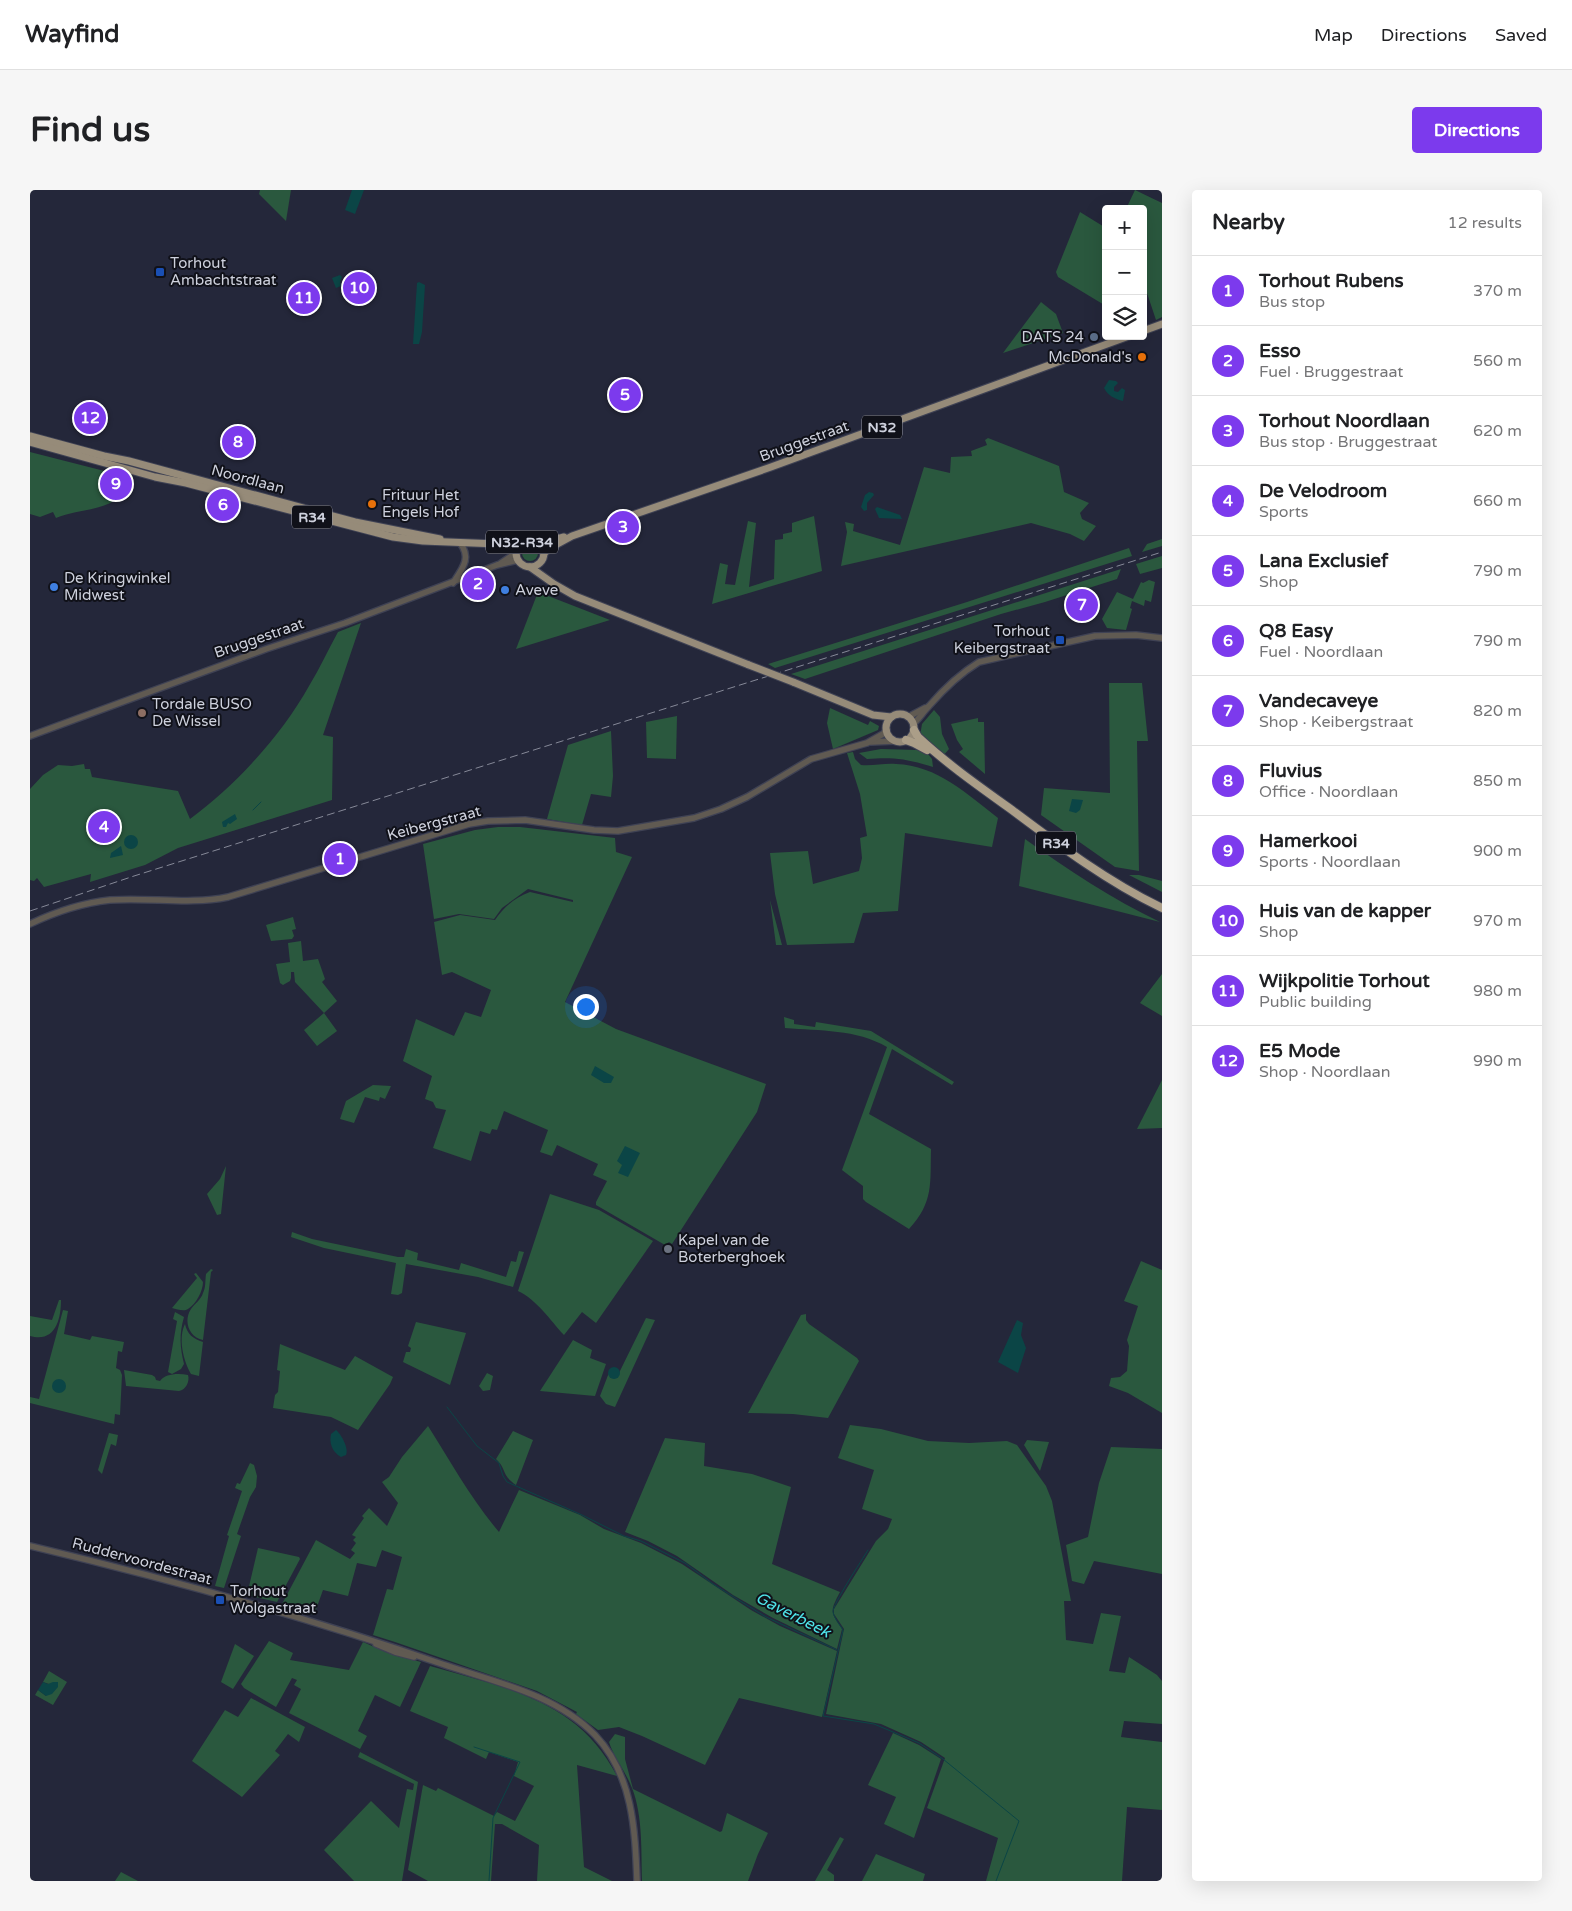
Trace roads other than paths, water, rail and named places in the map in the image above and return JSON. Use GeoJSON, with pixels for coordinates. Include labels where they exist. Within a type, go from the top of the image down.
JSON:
{"type":"FeatureCollection","features":[{"type":"Feature","properties":{"kind":"highway","name":"R34"},"geometry":{"type":"LineString","coordinates":[[913,727],[926,745],[956,769]]}},
{"type":"Feature","properties":{"kind":"highway","name":"R34"},"geometry":{"type":"LineString","coordinates":[[906,740],[921,746],[956,769],[1087,864],[1116,883],[1162,908]]}},
{"type":"Feature","properties":{"kind":"main road"},"geometry":{"type":"LineString","coordinates":[[1147,330],[1162,324]]}},
{"type":"Feature","properties":{"kind":"main road","name":"Bruggestraat"},"geometry":{"type":"LineString","coordinates":[[538,542],[572,536],[780,464],[1118,340]]}},
{"type":"Feature","properties":{"kind":"main road","name":"Noordlaan"},"geometry":{"type":"LineString","coordinates":[[30,436],[371,526],[460,543]]}},
{"type":"Feature","properties":{"kind":"main road","name":"Noordlaan"},"geometry":{"type":"LineString","coordinates":[[30,442],[370,532],[416,541],[498,544],[517,554]]}},
{"type":"Feature","properties":{"kind":"main road","name":"Bruggestraat"},"geometry":{"type":"LineString","coordinates":[[543,555],[550,548],[572,536]]}},
{"type":"Feature","properties":{"kind":"main road","name":"N32-R34"},"geometry":{"type":"LineString","coordinates":[[532,539],[538,542],[543,555],[538,564],[530,567],[523,565],[517,554],[520,543],[532,539]]}},
{"type":"Feature","properties":{"kind":"main road","name":"Noordlaan"},"geometry":{"type":"LineString","coordinates":[[498,544],[504,541],[525,540]]}},
{"type":"Feature","properties":{"kind":"main road"},"geometry":{"type":"LineString","coordinates":[[543,555],[542,568],[549,580]]}},
{"type":"Feature","properties":{"kind":"main road"},"geometry":{"type":"LineString","coordinates":[[530,567],[564,591],[586,601],[873,715],[891,717],[900,714],[908,717],[913,727],[912,734],[906,740],[895,741],[888,735],[887,728],[891,717]]}},
{"type":"Feature","properties":{"kind":"main road"},"geometry":{"type":"LineString","coordinates":[[873,715],[887,728]]}},
{"type":"Feature","properties":{"kind":"street"},"geometry":{"type":"LineString","coordinates":[[453,582],[466,559],[466,553],[460,543]]}},
{"type":"Feature","properties":{"kind":"street","name":"Bruggestraat"},"geometry":{"type":"LineString","coordinates":[[30,736],[266,649],[345,623],[497,565],[517,554]]}},
{"type":"Feature","properties":{"kind":"street"},"geometry":{"type":"LineString","coordinates":[[913,727],[929,706],[964,672],[985,660],[1095,636],[1113,634],[1162,638]]}},
{"type":"Feature","properties":{"kind":"street"},"geometry":{"type":"LineString","coordinates":[[908,717],[929,706]]}},
{"type":"Feature","properties":{"kind":"street","name":"Keibergstraat"},"geometry":{"type":"LineString","coordinates":[[867,743],[884,734],[887,728]]}},
{"type":"Feature","properties":{"kind":"street","name":"Keibergstraat"},"geometry":{"type":"LineString","coordinates":[[30,924],[57,912],[101,902],[198,902],[228,897],[469,824],[488,821],[525,820],[610,831],[679,822],[706,815],[735,803],[810,759],[867,743],[895,741]]}},
{"type":"Feature","properties":{"kind":"street","name":"Ruddervoordestraat"},"geometry":{"type":"LineString","coordinates":[[30,1546],[284,1612],[362,1638],[395,1652],[428,1659],[544,1699],[582,1723],[596,1736],[620,1772],[635,1831],[637,1881]]}},
{"type":"Feature","properties":{"kind":"waterway"},"geometry":{"type":"LineString","coordinates":[[253,810],[261,802]]}},
{"type":"Feature","properties":{"kind":"waterway","name":"Gaverbeek"},"geometry":{"type":"LineString","coordinates":[[447,1407],[477,1446],[499,1463],[507,1482],[624,1536],[641,1541],[685,1563],[713,1584],[766,1617],[837,1650]]}},
{"type":"Feature","properties":{"kind":"waterway","name":"Gaverbeek"},"geometry":{"type":"LineString","coordinates":[[868,1550],[834,1608],[833,1612],[843,1630],[823,1716],[874,1724],[919,1743],[943,1759],[1019,1821],[996,1881]]}},
{"type":"Feature","properties":{"kind":"waterway"},"geometry":{"type":"LineString","coordinates":[[474,1747],[520,1762],[493,1818],[489,1881]]}},
{"type":"Feature","properties":{"kind":"railway"},"geometry":{"type":"LineString","coordinates":[[30,911],[134,876],[1162,552]]}},
{"type":"Feature","properties":{"kind":"place","name":"Torhout Ambachtstraat"},"geometry":{"type":"Point","coordinates":[160,272]}},
{"type":"Feature","properties":{"kind":"place","name":"Huis van de kapper"},"geometry":{"type":"Point","coordinates":[359,288]}},
{"type":"Feature","properties":{"kind":"place","name":"Wijkpolitie Torhout"},"geometry":{"type":"Point","coordinates":[304,298]}},
{"type":"Feature","properties":{"kind":"place","name":"DATS 24"},"geometry":{"type":"Point","coordinates":[1094,337]}},
{"type":"Feature","properties":{"kind":"place","name":"McDonald's"},"geometry":{"type":"Point","coordinates":[1142,357]}},
{"type":"Feature","properties":{"kind":"place","name":"Lana Exclusief"},"geometry":{"type":"Point","coordinates":[625,395]}},
{"type":"Feature","properties":{"kind":"place","name":"E5 Mode"},"geometry":{"type":"Point","coordinates":[90,418]}},
{"type":"Feature","properties":{"kind":"place","name":"Fluvius"},"geometry":{"type":"Point","coordinates":[238,442]}},
{"type":"Feature","properties":{"kind":"place","name":"Hamerkooi"},"geometry":{"type":"Point","coordinates":[116,484]}},
{"type":"Feature","properties":{"kind":"place","name":"Frituur Het Engels Hof"},"geometry":{"type":"Point","coordinates":[372,504]}},
{"type":"Feature","properties":{"kind":"place","name":"Q8 Easy"},"geometry":{"type":"Point","coordinates":[223,505]}},
{"type":"Feature","properties":{"kind":"place","name":"Torhout Noordlaan"},"geometry":{"type":"Point","coordinates":[623,527]}},
{"type":"Feature","properties":{"kind":"place","name":"Esso"},"geometry":{"type":"Point","coordinates":[478,584]}},
{"type":"Feature","properties":{"kind":"place","name":"De Kringwinkel Midwest"},"geometry":{"type":"Point","coordinates":[54,587]}},
{"type":"Feature","properties":{"kind":"place","name":"Aveve"},"geometry":{"type":"Point","coordinates":[505,590]}},
{"type":"Feature","properties":{"kind":"place","name":"Vandecaveye"},"geometry":{"type":"Point","coordinates":[1082,605]}},
{"type":"Feature","properties":{"kind":"place","name":"Torhout Keibergstraat"},"geometry":{"type":"Point","coordinates":[1060,640]}},
{"type":"Feature","properties":{"kind":"place","name":"Tordale BUSO De Wissel"},"geometry":{"type":"Point","coordinates":[142,713]}},
{"type":"Feature","properties":{"kind":"place","name":"De Velodroom"},"geometry":{"type":"Point","coordinates":[104,827]}},
{"type":"Feature","properties":{"kind":"place","name":"Torhout Rubens"},"geometry":{"type":"Point","coordinates":[340,859]}},
{"type":"Feature","properties":{"kind":"place","name":"Kapel van de Boterberghoek"},"geometry":{"type":"Point","coordinates":[668,1249]}},
{"type":"Feature","properties":{"kind":"place","name":"Torhout Wolgastraat"},"geometry":{"type":"Point","coordinates":[220,1600]}}]}
